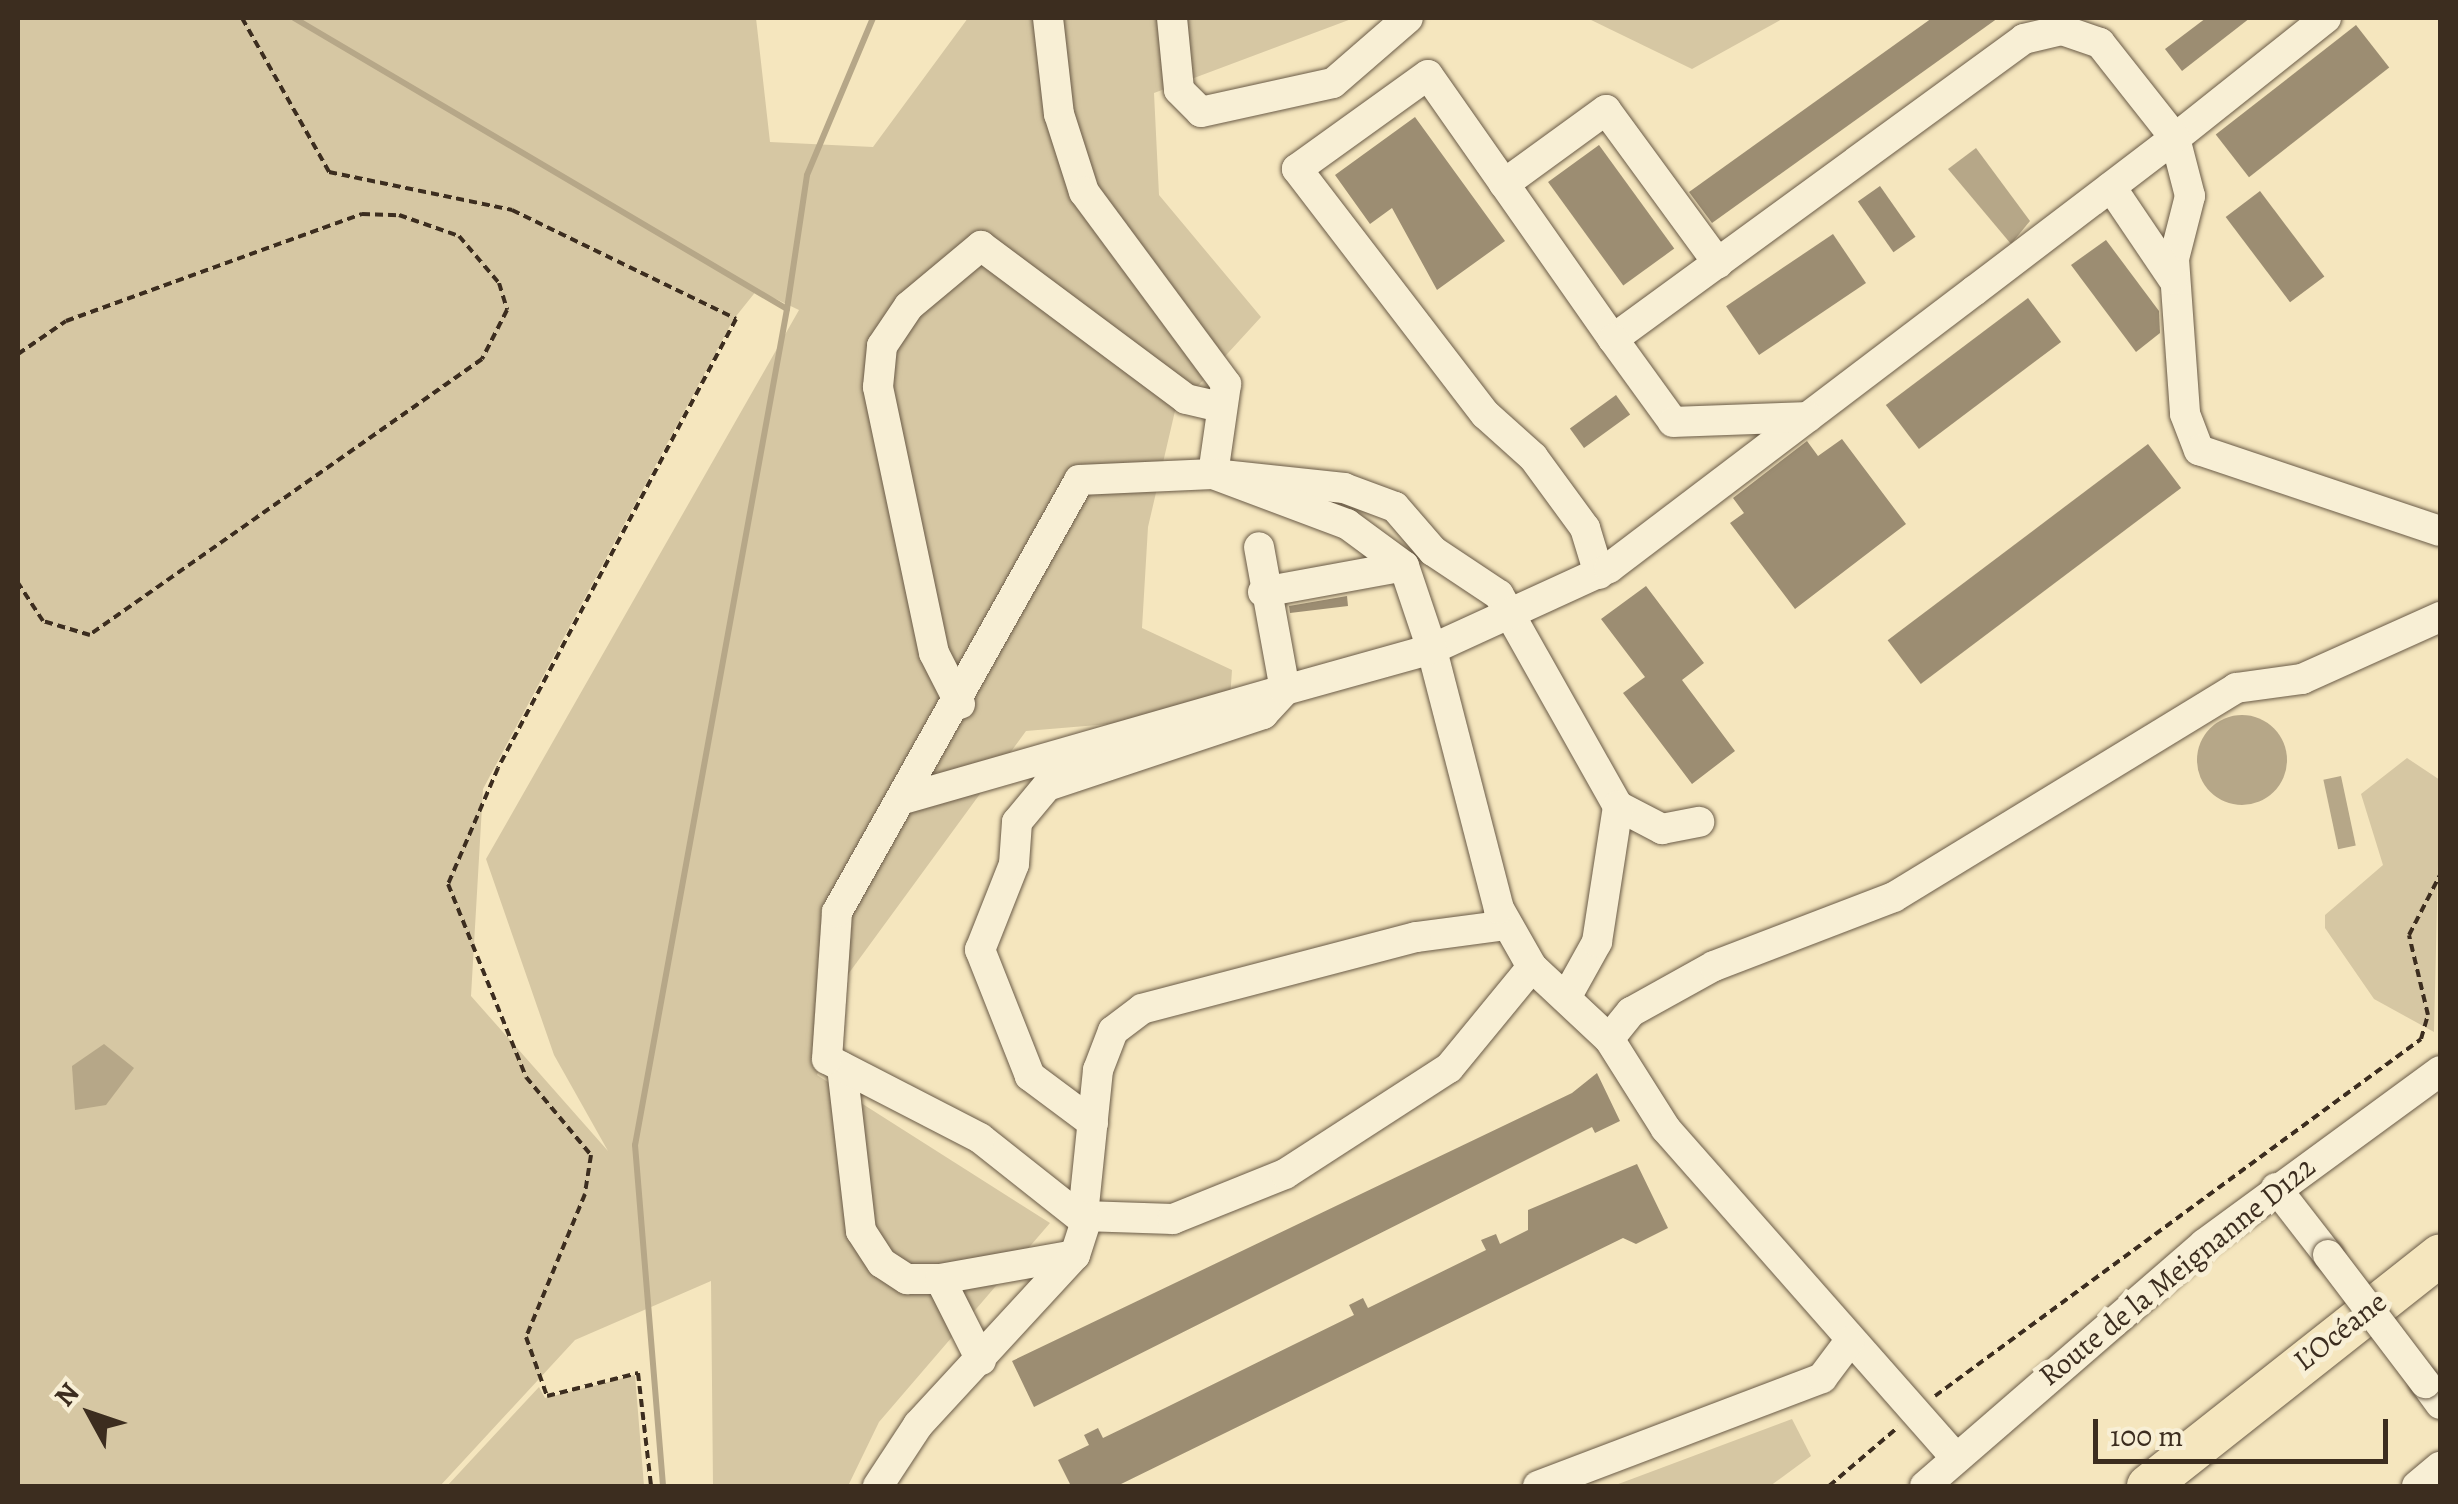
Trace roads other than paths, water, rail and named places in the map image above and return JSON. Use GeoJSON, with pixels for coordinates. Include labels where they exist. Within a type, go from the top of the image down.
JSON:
{"type":"FeatureCollection","features":[{"type":"Feature","properties":{"kind":"highway","name":"L’Océane"},"geometry":{"type":"LineString","coordinates":[[2148,1486],[2440,1254]]}},
{"type":"Feature","properties":{"kind":"highway","name":"L’Océane"},"geometry":{"type":"LineString","coordinates":[[2192,1486],[2440,1290]]}},
{"type":"Feature","properties":{"kind":"street"},"geometry":{"type":"LineString","coordinates":[[1048,18],[1059,114],[1084,192],[1226,384],[1213,474]]}},
{"type":"Feature","properties":{"kind":"street"},"geometry":{"type":"LineString","coordinates":[[1172,18],[1180,90],[1201,112],[1333,83],[1408,18]]}},
{"type":"Feature","properties":{"kind":"street"},"geometry":{"type":"LineString","coordinates":[[907,798],[1432,648],[1511,619],[1599,574],[2112,187],[2326,18]]}},
{"type":"Feature","properties":{"kind":"street"},"geometry":{"type":"LineString","coordinates":[[1613,340],[2036,33],[2076,32],[2100,43],[2175,138],[2190,196],[2174,260],[2185,414],[2199,450],[2440,531]]}},
{"type":"Feature","properties":{"kind":"street"},"geometry":{"type":"LineString","coordinates":[[1599,574],[1584,528],[1533,457],[1485,414],[1297,169],[1428,75],[1673,422],[1808,417]]}},
{"type":"Feature","properties":{"kind":"street"},"geometry":{"type":"LineString","coordinates":[[1504,184],[1606,110],[1718,263]]}},
{"type":"Feature","properties":{"kind":"street"},"geometry":{"type":"LineString","coordinates":[[2112,187],[2156,243],[2178,291]]}},
{"type":"Feature","properties":{"kind":"street"},"geometry":{"type":"LineString","coordinates":[[960,704],[934,653],[878,387],[882,346],[908,306],[981,246],[1186,400],[1220,408]]}},
{"type":"Feature","properties":{"kind":"street"},"geometry":{"type":"LineString","coordinates":[[1213,474],[1347,524],[1404,566],[1432,648],[1507,925],[1532,966],[1609,1040],[1666,1129],[1873,1371],[1956,1458]]}},
{"type":"Feature","properties":{"kind":"street"},"geometry":{"type":"LineString","coordinates":[[1532,966],[1449,1068],[1286,1174],[1172,1219],[1083,1216],[980,1138],[827,1059],[838,912],[960,704],[1079,480],[1213,474],[1386,501],[1433,551],[1492,587],[1618,806],[1662,829],[1699,822]]}},
{"type":"Feature","properties":{"kind":"street"},"geometry":{"type":"LineString","coordinates":[[1259,547],[1264,592],[1285,690]]}},
{"type":"Feature","properties":{"kind":"street"},"geometry":{"type":"LineString","coordinates":[[1264,592],[1404,566]]}},
{"type":"Feature","properties":{"kind":"street"},"geometry":{"type":"LineString","coordinates":[[1609,1040],[1631,1012],[1714,966],[1894,898],[2236,688],[2302,679],[2440,617]]}},
{"type":"Feature","properties":{"kind":"street"},"geometry":{"type":"LineString","coordinates":[[1093,1123],[1030,1076],[980,950],[1014,864],[1016,822],[1047,786],[1263,714],[1285,690]]}},
{"type":"Feature","properties":{"kind":"street"},"geometry":{"type":"LineString","coordinates":[[1567,996],[1598,942],[1618,806]]}},
{"type":"Feature","properties":{"kind":"street"},"geometry":{"type":"LineString","coordinates":[[878,1486],[918,1425],[1075,1255],[1093,1123],[1112,1031],[1142,1009],[1416,936],[1507,925]]}},
{"type":"Feature","properties":{"kind":"street"},"geometry":{"type":"LineString","coordinates":[[842,1068],[862,1232],[882,1263],[907,1279],[940,1279],[1075,1255]]}},
{"type":"Feature","properties":{"kind":"street","name":"Route de la Meignanne D122"},"geometry":{"type":"LineString","coordinates":[[1925,1486],[2276,1188],[2440,1071]]}},
{"type":"Feature","properties":{"kind":"street"},"geometry":{"type":"LineString","coordinates":[[2276,1188],[2433,1394]]}},
{"type":"Feature","properties":{"kind":"street"},"geometry":{"type":"LineString","coordinates":[[940,1279],[981,1360]]}},
{"type":"Feature","properties":{"kind":"street"},"geometry":{"type":"LineString","coordinates":[[1538,1486],[1822,1378],[1849,1342]]}},
{"type":"Feature","properties":{"kind":"street"},"geometry":{"type":"LineString","coordinates":[[2416,1486],[2440,1467]]}},
{"type":"Feature","properties":{"kind":"waterway"},"geometry":{"type":"LineString","coordinates":[[294,18],[787,309],[635,1145],[663,1486]]}},
{"type":"Feature","properties":{"kind":"waterway"},"geometry":{"type":"LineString","coordinates":[[787,309],[807,175],[873,18]]}}]}
